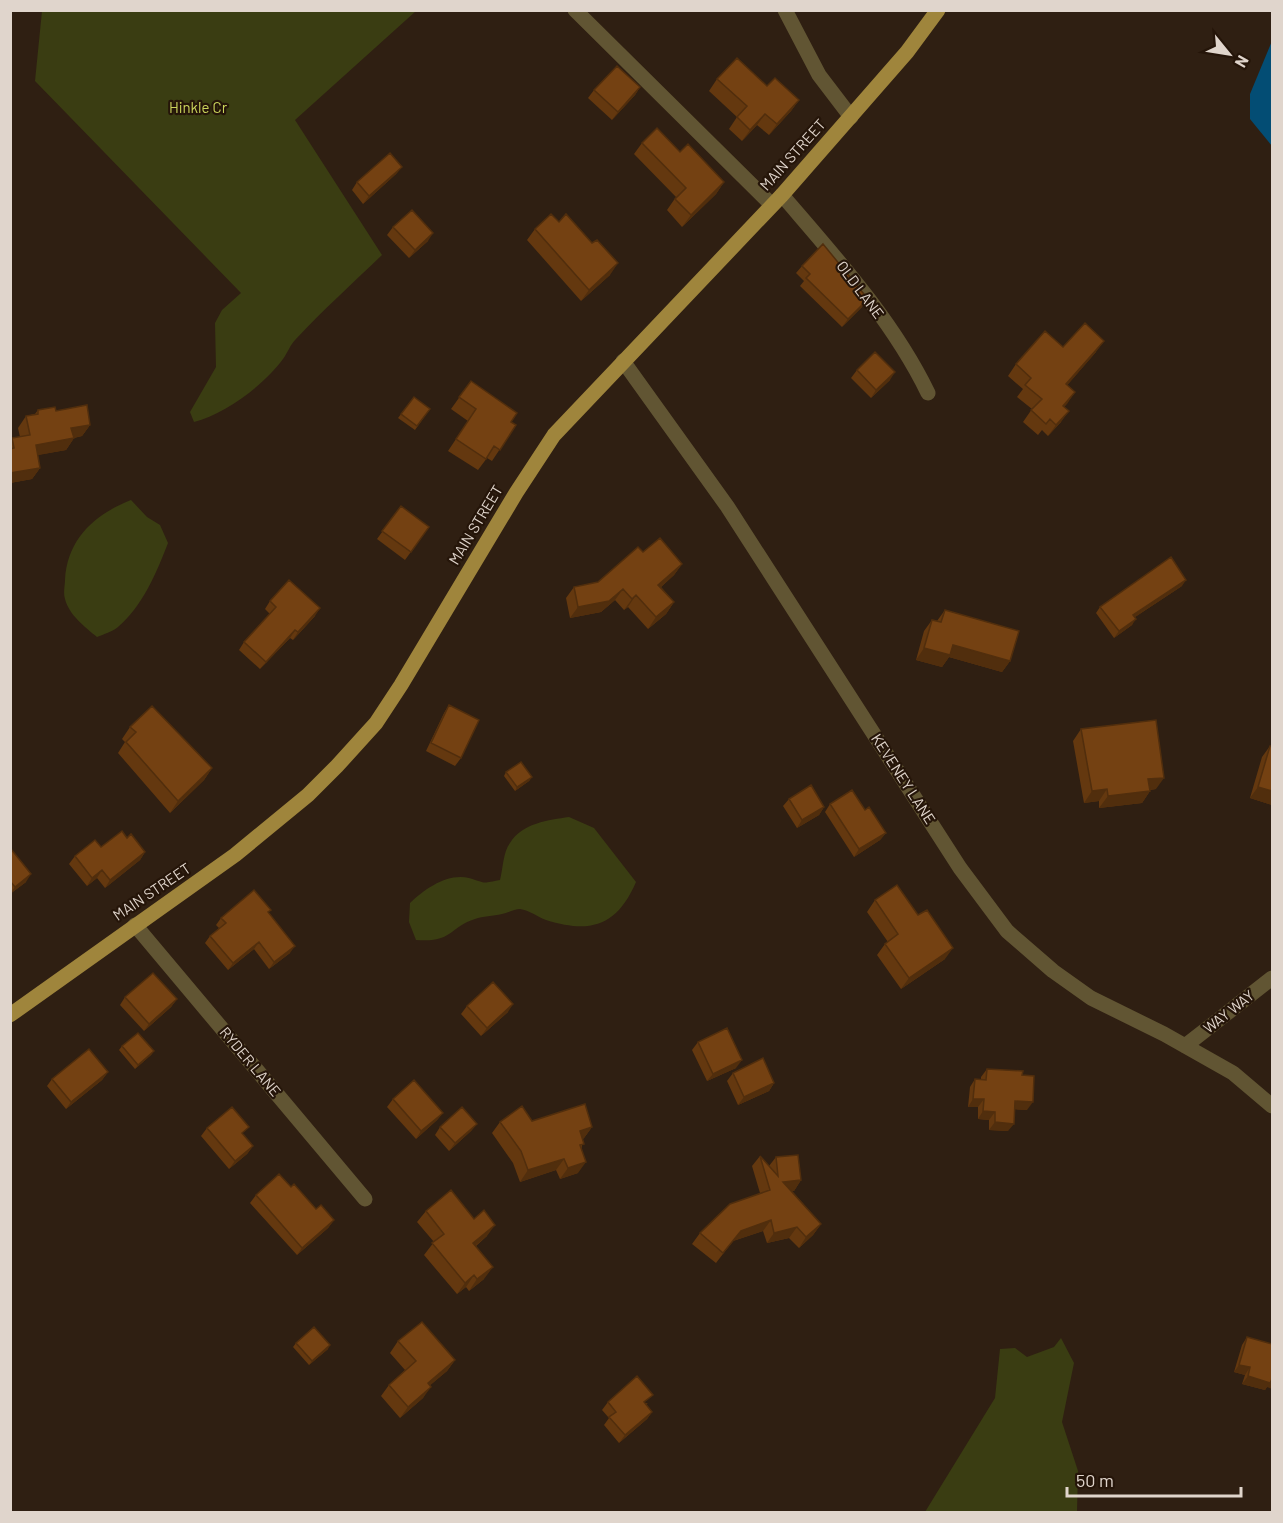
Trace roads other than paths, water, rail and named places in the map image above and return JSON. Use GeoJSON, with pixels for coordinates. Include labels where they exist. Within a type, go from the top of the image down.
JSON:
{"type":"FeatureCollection","features":[{"type":"Feature","properties":{"kind":"main road","name":"MAIN STREET"},"geometry":{"type":"LineString","coordinates":[[10,1015],[235,855],[308,795],[376,723],[554,435],[777,200],[851,117],[938,10]]}},
{"type":"Feature","properties":{"kind":"street","name":"OLD LANE"},"geometry":{"type":"LineString","coordinates":[[575,10],[840,262],[909,356],[928,393]]}},
{"type":"Feature","properties":{"kind":"street"},"geometry":{"type":"LineString","coordinates":[[785,10],[819,75],[851,117]]}},
{"type":"Feature","properties":{"kind":"street","name":"KEVENEY LANE"},"geometry":{"type":"LineString","coordinates":[[623,361],[727,506],[960,868],[1007,932],[1053,971],[1091,998],[1233,1073],[1272,1106]]}},
{"type":"Feature","properties":{"kind":"street","name":"RYDER LANE"},"geometry":{"type":"LineString","coordinates":[[135,925],[365,1199]]}},
{"type":"Feature","properties":{"kind":"street","name":"WAY WAY"},"geometry":{"type":"LineString","coordinates":[[1185,1046],[1272,978]]}},
{"type":"Feature","properties":{"kind":"water"},"geometry":{"type":"Polygon","coordinates":[[[1272,41],[1272,146],[1250,119],[1250,94],[1272,41]]]}},
{"type":"Feature","properties":{"kind":"park label","name":"Hinkle Cr"},"geometry":{"type":"Point","coordinates":[198,108]}}]}
